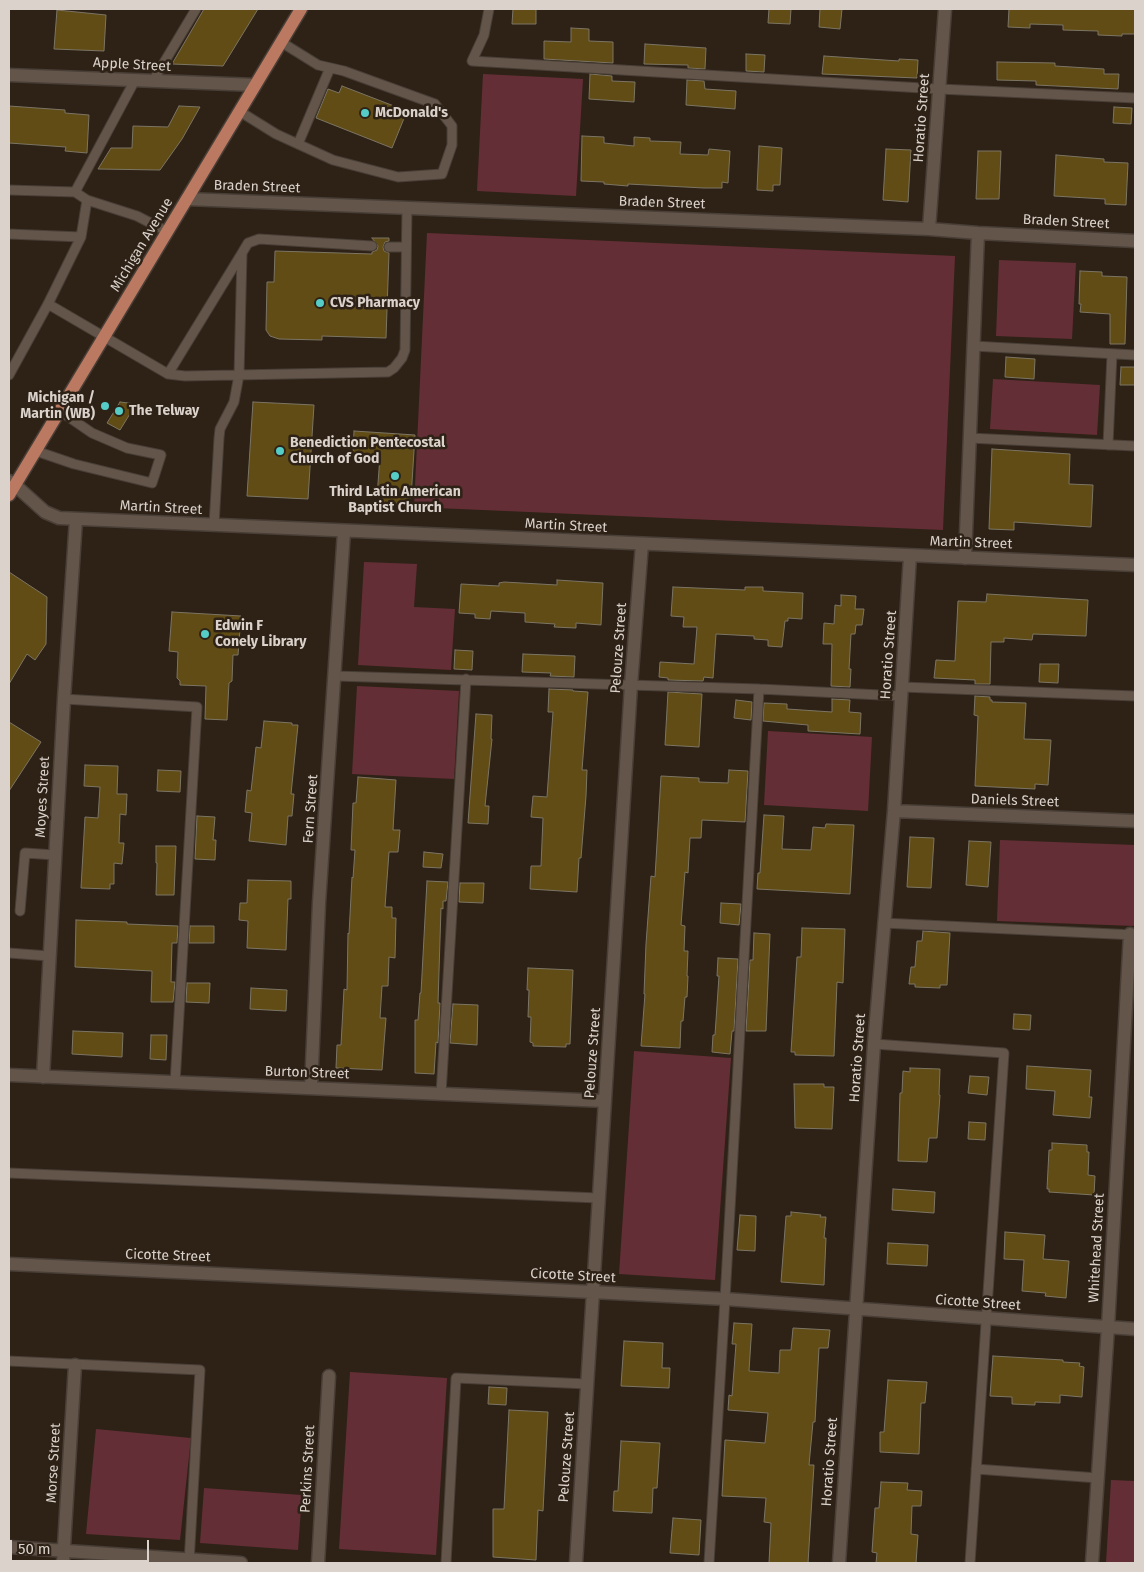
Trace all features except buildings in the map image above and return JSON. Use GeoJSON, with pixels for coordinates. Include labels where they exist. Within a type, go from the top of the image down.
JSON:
{"type":"FeatureCollection","features":[{"type":"Feature","properties":{"kind":"main road","name":"Michigan Avenue"},"geometry":{"type":"LineString","coordinates":[[11,487],[36,451],[301,9]]}},
{"type":"Feature","properties":{"kind":"street","name":"Horatio Street"},"geometry":{"type":"LineString","coordinates":[[929,229],[945,9]]}},
{"type":"Feature","properties":{"kind":"street","name":"Apple Street"},"geometry":{"type":"LineString","coordinates":[[9,75],[255,85]]}},
{"type":"Feature","properties":{"kind":"street","name":"Braden Street"},"geometry":{"type":"LineString","coordinates":[[187,199],[929,229],[1135,241]]}},
{"type":"Feature","properties":{"kind":"street"},"geometry":{"type":"LineString","coordinates":[[965,558],[978,233]]}},
{"type":"Feature","properties":{"kind":"street","name":"Martin Street"},"geometry":{"type":"LineString","coordinates":[[11,487],[45,512],[59,518],[1135,565]]}},
{"type":"Feature","properties":{"kind":"street","name":"Moyes Street"},"geometry":{"type":"LineString","coordinates":[[42,1077],[76,519]]}},
{"type":"Feature","properties":{"kind":"street","name":"Fern Street"},"geometry":{"type":"LineString","coordinates":[[310,1088],[319,903],[344,531]]}},
{"type":"Feature","properties":{"kind":"street","name":"Pelouze Street"},"geometry":{"type":"LineString","coordinates":[[576,1563],[631,685],[642,544]]}},
{"type":"Feature","properties":{"kind":"street","name":"Horatio Street"},"geometry":{"type":"LineString","coordinates":[[839,1563],[874,1044],[894,811],[910,556]]}},
{"type":"Feature","properties":{"kind":"street","name":"Daniels Street"},"geometry":{"type":"LineString","coordinates":[[894,811],[1135,821]]}},
{"type":"Feature","properties":{"kind":"street","name":"Whitehead Street"},"geometry":{"type":"LineString","coordinates":[[1092,1563],[1133,934]]}},
{"type":"Feature","properties":{"kind":"street","name":"Burton Street"},"geometry":{"type":"LineString","coordinates":[[9,1075],[605,1101]]}},
{"type":"Feature","properties":{"kind":"street","name":"Cicotte Street"},"geometry":{"type":"LineString","coordinates":[[9,1264],[725,1299],[986,1320],[1135,1329]]}},
{"type":"Feature","properties":{"kind":"street","name":"Morse Street"},"geometry":{"type":"LineString","coordinates":[[64,1557],[75,1365]]}},
{"type":"Feature","properties":{"kind":"street","name":"Perkins Street"},"geometry":{"type":"LineString","coordinates":[[318,1563],[329,1376]]}},
{"type":"Feature","properties":{"kind":"street"},"geometry":{"type":"LineString","coordinates":[[9,1547],[64,1557],[241,1563]]}},
{"type":"Feature","properties":{"kind":"lane"},"geometry":{"type":"LineString","coordinates":[[153,81],[196,9]]}},
{"type":"Feature","properties":{"kind":"lane"},"geometry":{"type":"LineString","coordinates":[[489,9],[484,35],[472,61],[939,89],[1135,98]]}},
{"type":"Feature","properties":{"kind":"lane"},"geometry":{"type":"LineString","coordinates":[[239,111],[276,134],[333,160],[398,177],[442,174],[452,144],[452,126],[435,104],[344,71],[318,65],[281,42]]}},
{"type":"Feature","properties":{"kind":"lane"},"geometry":{"type":"LineString","coordinates":[[298,144],[330,68]]}},
{"type":"Feature","properties":{"kind":"lane"},"geometry":{"type":"LineString","coordinates":[[75,192],[135,80]]}},
{"type":"Feature","properties":{"kind":"lane"},"geometry":{"type":"LineString","coordinates":[[9,190],[75,192],[87,200],[137,216],[168,232]]}},
{"type":"Feature","properties":{"kind":"lane"},"geometry":{"type":"LineString","coordinates":[[9,375],[48,304],[81,237],[87,200]]}},
{"type":"Feature","properties":{"kind":"lane"},"geometry":{"type":"LineString","coordinates":[[48,304],[168,374],[185,376],[388,372],[394,368],[405,350],[407,208]]}},
{"type":"Feature","properties":{"kind":"lane"},"geometry":{"type":"LineString","coordinates":[[9,234],[81,237]]}},
{"type":"Feature","properties":{"kind":"lane"},"geometry":{"type":"LineString","coordinates":[[168,374],[248,243],[259,239],[372,246]]}},
{"type":"Feature","properties":{"kind":"lane"},"geometry":{"type":"LineString","coordinates":[[389,247],[406,247]]}},
{"type":"Feature","properties":{"kind":"lane"},"geometry":{"type":"LineString","coordinates":[[214,525],[220,429],[234,402],[239,375],[242,254]]}},
{"type":"Feature","properties":{"kind":"lane"},"geometry":{"type":"LineString","coordinates":[[973,346],[1135,355]]}},
{"type":"Feature","properties":{"kind":"lane"},"geometry":{"type":"LineString","coordinates":[[1108,445],[1112,354]]}},
{"type":"Feature","properties":{"kind":"lane"},"geometry":{"type":"LineString","coordinates":[[36,451],[74,464],[152,483],[161,455],[127,448],[92,433],[60,411]]}},
{"type":"Feature","properties":{"kind":"lane"},"geometry":{"type":"LineString","coordinates":[[969,438],[1135,446]]}},
{"type":"Feature","properties":{"kind":"lane"},"geometry":{"type":"LineString","coordinates":[[335,676],[759,689],[1135,696]]}},
{"type":"Feature","properties":{"kind":"lane"},"geometry":{"type":"LineString","coordinates":[[441,1094],[466,679]]}},
{"type":"Feature","properties":{"kind":"lane"},"geometry":{"type":"LineString","coordinates":[[709,1563],[759,689]]}},
{"type":"Feature","properties":{"kind":"lane"},"geometry":{"type":"LineString","coordinates":[[64,699],[197,707],[175,1083]]}},
{"type":"Feature","properties":{"kind":"lane"},"geometry":{"type":"LineString","coordinates":[[20,911],[25,854],[55,856]]}},
{"type":"Feature","properties":{"kind":"lane"},"geometry":{"type":"LineString","coordinates":[[883,923],[1133,934]]}},
{"type":"Feature","properties":{"kind":"lane"},"geometry":{"type":"LineString","coordinates":[[9,953],[50,956]]}},
{"type":"Feature","properties":{"kind":"lane"},"geometry":{"type":"LineString","coordinates":[[874,1044],[1004,1053],[970,1563]]}},
{"type":"Feature","properties":{"kind":"lane"},"geometry":{"type":"LineString","coordinates":[[9,1173],[598,1198]]}},
{"type":"Feature","properties":{"kind":"lane"},"geometry":{"type":"LineString","coordinates":[[9,1361],[200,1370],[189,1561]]}},
{"type":"Feature","properties":{"kind":"lane"},"geometry":{"type":"LineString","coordinates":[[446,1563],[456,1378],[587,1384]]}},
{"type":"Feature","properties":{"kind":"lane"},"geometry":{"type":"LineString","coordinates":[[976,1469],[1098,1478]]}},
{"type":"Feature","properties":{"kind":"shaded area"},"geometry":{"type":"Polygon","coordinates":[[[483,74],[583,79],[576,196],[477,191],[483,74]]]}},
{"type":"Feature","properties":{"kind":"shaded area"},"geometry":{"type":"Polygon","coordinates":[[[427,233],[955,256],[943,530],[414,507],[427,233]]]}},
{"type":"Feature","properties":{"kind":"shaded area"},"geometry":{"type":"Polygon","coordinates":[[[999,260],[1076,263],[1072,339],[996,336],[999,260]]]}},
{"type":"Feature","properties":{"kind":"shaded area"},"geometry":{"type":"Polygon","coordinates":[[[993,379],[1100,385],[1097,435],[990,429],[993,379]]]}},
{"type":"Feature","properties":{"kind":"shaded area"},"geometry":{"type":"Polygon","coordinates":[[[364,562],[417,564],[414,607],[455,609],[451,670],[358,665],[364,562]]]}},
{"type":"Feature","properties":{"kind":"shaded area"},"geometry":{"type":"Polygon","coordinates":[[[357,686],[459,691],[454,779],[352,774],[357,686]]]}},
{"type":"Feature","properties":{"kind":"shaded area"},"geometry":{"type":"Polygon","coordinates":[[[768,731],[872,737],[868,811],[764,805],[768,731]]]}},
{"type":"Feature","properties":{"kind":"shaded area"},"geometry":{"type":"Polygon","coordinates":[[[1000,840],[1135,845],[1135,926],[997,921],[1000,840]]]}},
{"type":"Feature","properties":{"kind":"shaded area"},"geometry":{"type":"Polygon","coordinates":[[[634,1051],[731,1058],[715,1280],[619,1274],[634,1051]]]}},
{"type":"Feature","properties":{"kind":"shaded area"},"geometry":{"type":"Polygon","coordinates":[[[350,1372],[447,1378],[436,1555],[339,1549],[350,1372]]]}},
{"type":"Feature","properties":{"kind":"shaded area"},"geometry":{"type":"Polygon","coordinates":[[[96,1429],[191,1438],[180,1540],[86,1534],[96,1429]]]}},
{"type":"Feature","properties":{"kind":"shaded area"},"geometry":{"type":"Polygon","coordinates":[[[1111,1480],[1135,1481],[1135,1563],[1106,1563],[1111,1480]]]}},
{"type":"Feature","properties":{"kind":"shaded area"},"geometry":{"type":"Polygon","coordinates":[[[204,1488],[302,1495],[298,1550],[200,1543],[204,1488]]]}},
{"type":"Feature","properties":{"kind":"place","name":"McDonald's"},"geometry":{"type":"Point","coordinates":[365,113]}},
{"type":"Feature","properties":{"kind":"place","name":"CVS Pharmacy"},"geometry":{"type":"Point","coordinates":[320,303]}},
{"type":"Feature","properties":{"kind":"place","name":"Michigan / Martin (WB)"},"geometry":{"type":"Point","coordinates":[105,406]}},
{"type":"Feature","properties":{"kind":"place","name":"The Telway"},"geometry":{"type":"Point","coordinates":[119,411]}},
{"type":"Feature","properties":{"kind":"place","name":"Benediction Pentecostal Church of God"},"geometry":{"type":"Point","coordinates":[280,451]}},
{"type":"Feature","properties":{"kind":"place","name":"Third Latin American Baptist Church"},"geometry":{"type":"Point","coordinates":[395,476]}},
{"type":"Feature","properties":{"kind":"place","name":"Edwin F Conely Library"},"geometry":{"type":"Point","coordinates":[205,634]}}]}
